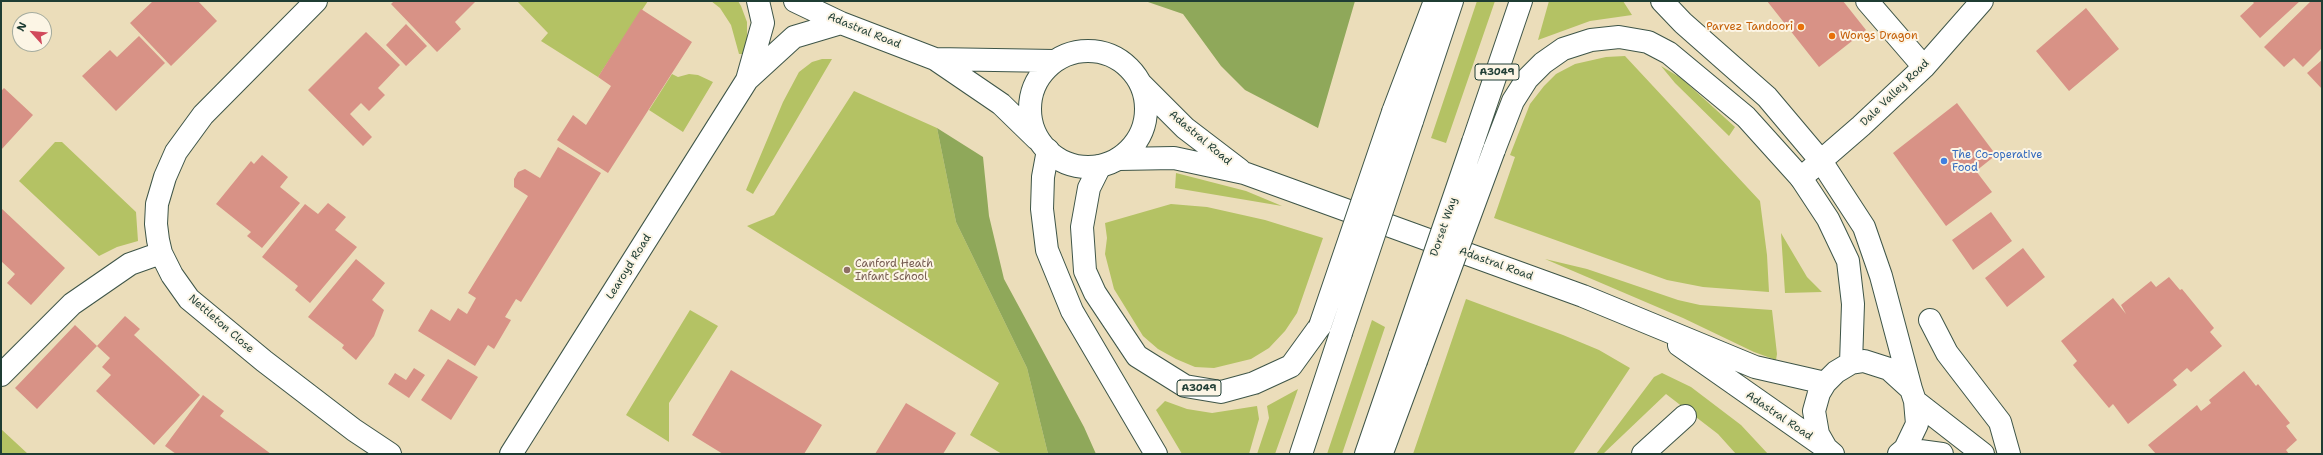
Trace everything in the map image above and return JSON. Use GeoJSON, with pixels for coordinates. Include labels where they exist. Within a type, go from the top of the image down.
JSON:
{"type":"FeatureCollection","features":[{"type":"Feature","properties":{"kind":"main road","name":"Nettleton Close"},"geometry":{"type":"LineString","coordinates":[[316,1],[203,115],[176,152],[165,177],[157,204],[156,224],[161,253],[172,275],[189,299],[264,361],[354,430],[390,454]]}},
{"type":"Feature","properties":{"kind":"main road","name":"Learoyd Road"},"geometry":{"type":"LineString","coordinates":[[747,80],[763,23],[758,1]]}},
{"type":"Feature","properties":{"kind":"main road","name":"Adastral Road"},"geometry":{"type":"LineString","coordinates":[[795,1],[841,23],[935,59],[1001,104],[1055,157],[1078,167],[1110,162],[1174,158],[1244,173],[1583,296],[1755,367],[1825,383]]}},
{"type":"Feature","properties":{"kind":"main road","name":"A3049"},"geometry":{"type":"LineString","coordinates":[[1301,454],[1341,333],[1435,1]]}},
{"type":"Feature","properties":{"kind":"main road","name":"A3049"},"geometry":{"type":"LineString","coordinates":[[1110,162],[1089,188],[1082,227],[1085,271],[1095,293],[1137,356],[1186,386],[1221,392],[1254,383],[1291,366],[1320,326],[1403,116],[1452,1]]}},
{"type":"Feature","properties":{"kind":"main road","name":"Dorset Way"},"geometry":{"type":"LineString","coordinates":[[1366,454],[1408,358],[1473,142],[1521,1]]}},
{"type":"Feature","properties":{"kind":"main road"},"geometry":{"type":"LineString","coordinates":[[1662,1],[1683,23],[1767,97],[1821,161],[1864,227],[1880,276],[1913,395],[1917,424],[1902,452],[1942,454]]}},
{"type":"Feature","properties":{"kind":"main road"},"geometry":{"type":"LineString","coordinates":[[1867,1],[1924,67]]}},
{"type":"Feature","properties":{"kind":"main road","name":"Dale Valley Road"},"geometry":{"type":"LineString","coordinates":[[1801,178],[1924,67],[1982,1]]}},
{"type":"Feature","properties":{"kind":"main road","name":"Learoyd Road"},"geometry":{"type":"LineString","coordinates":[[511,454],[747,80],[794,37],[841,23]]}},
{"type":"Feature","properties":{"kind":"main road","name":"A3049"},"geometry":{"type":"LineString","coordinates":[[1382,454],[1408,358],[1513,101],[1527,79],[1543,63],[1563,49],[1591,40],[1619,38],[1648,42],[1669,53],[1746,117],[1801,178]]}},
{"type":"Feature","properties":{"kind":"main road","name":"Adastral Road"},"geometry":{"type":"LineString","coordinates":[[1043,145],[1031,124],[1031,94],[1037,78],[1054,61],[1080,50],[1103,52],[1125,63],[1141,84],[1185,128],[1244,173]]}},
{"type":"Feature","properties":{"kind":"main road","name":"Adastral Road"},"geometry":{"type":"LineString","coordinates":[[935,59],[1054,61]]}},
{"type":"Feature","properties":{"kind":"main road","name":"Adastral Road"},"geometry":{"type":"LineString","coordinates":[[1110,162],[1134,144],[1143,126],[1147,108],[1141,84]]}},
{"type":"Feature","properties":{"kind":"main road"},"geometry":{"type":"LineString","coordinates":[[1043,145],[1042,209],[1047,250],[1072,311],[1156,454]]}},
{"type":"Feature","properties":{"kind":"main road"},"geometry":{"type":"LineString","coordinates":[[1801,178],[1828,219],[1848,261],[1853,304],[1851,363]]}},
{"type":"Feature","properties":{"kind":"main road"},"geometry":{"type":"LineString","coordinates":[[1,375],[72,304],[130,264],[161,253]]}},
{"type":"Feature","properties":{"kind":"main road"},"geometry":{"type":"LineString","coordinates":[[1930,320],[1948,353],[2000,422],[2009,454]]}},
{"type":"Feature","properties":{"kind":"main road","name":"Adastral Road"},"geometry":{"type":"LineString","coordinates":[[1656,327],[1693,356],[1829,451]]}},
{"type":"Feature","properties":{"kind":"main road"},"geometry":{"type":"LineString","coordinates":[[1829,451],[1818,434],[1814,411],[1819,393],[1825,383],[1836,372],[1851,363],[1864,362],[1888,369],[1913,395],[1983,454]]}},
{"type":"Feature","properties":{"kind":"main road"},"geometry":{"type":"LineString","coordinates":[[1643,454],[1685,416]]}},
{"type":"Feature","properties":{"kind":"green space"},"geometry":{"type":"Polygon","coordinates":[[[517,1],[648,1],[598,77],[541,41],[548,33],[517,1]]]}},
{"type":"Feature","properties":{"kind":"green space"},"geometry":{"type":"Polygon","coordinates":[[[711,1],[738,1],[747,22],[747,46],[743,54],[739,54],[731,25],[720,8],[711,1]]]}},
{"type":"Feature","properties":{"kind":"green space"},"geometry":{"type":"Polygon","coordinates":[[[1145,1],[1355,1],[1318,128],[1245,90],[1221,66],[1183,14],[1145,1]]]}},
{"type":"Feature","properties":{"kind":"green space"},"geometry":{"type":"Polygon","coordinates":[[[1477,1],[1495,1],[1446,143],[1431,138],[1477,1]]]}},
{"type":"Feature","properties":{"kind":"green space"},"geometry":{"type":"Polygon","coordinates":[[[1549,1],[1623,1],[1632,15],[1590,21],[1538,40],[1549,1]]]}},
{"type":"Feature","properties":{"kind":"green space"},"geometry":{"type":"Polygon","coordinates":[[[1625,56],[1760,201],[1767,255],[1769,292],[1703,287],[1667,280],[1494,218],[1515,157],[1510,155],[1530,104],[1544,86],[1556,74],[1575,64],[1606,57],[1625,56]]]}},
{"type":"Feature","properties":{"kind":"green space"},"geometry":{"type":"Polygon","coordinates":[[[822,59],[832,59],[753,194],[746,190],[783,102],[799,72],[812,62],[822,59]]]}},
{"type":"Feature","properties":{"kind":"green space"},"geometry":{"type":"Polygon","coordinates":[[[1661,66],[1681,78],[1735,127],[1729,136],[1675,83],[1661,66]]]}},
{"type":"Feature","properties":{"kind":"green space"},"geometry":{"type":"Polygon","coordinates":[[[672,74],[678,77],[689,74],[698,75],[713,82],[683,132],[649,110],[672,74]]]}},
{"type":"Feature","properties":{"kind":"green space"},"geometry":{"type":"Polygon","coordinates":[[[854,91],[937,128],[956,222],[1027,368],[1048,454],[1002,454],[970,435],[999,383],[747,226],[774,215],[854,91]]]}},
{"type":"Feature","properties":{"kind":"green space"},"geometry":{"type":"Polygon","coordinates":[[[937,128],[983,157],[989,216],[1004,279],[1084,427],[1096,454],[1048,454],[1027,368],[956,222],[937,128]]]}},
{"type":"Feature","properties":{"kind":"green space"},"geometry":{"type":"Polygon","coordinates":[[[55,142],[62,142],[136,212],[138,241],[117,247],[99,256],[19,181],[55,142]]]}},
{"type":"Feature","properties":{"kind":"green space"},"geometry":{"type":"Polygon","coordinates":[[[1176,173],[1246,191],[1282,206],[1175,188],[1176,173]]]}},
{"type":"Feature","properties":{"kind":"green space"},"geometry":{"type":"Polygon","coordinates":[[[1171,204],[1207,207],[1265,220],[1323,238],[1297,313],[1285,331],[1269,348],[1251,359],[1214,368],[1195,367],[1176,359],[1158,349],[1143,336],[1114,289],[1105,254],[1107,238],[1105,223],[1171,204]]]}},
{"type":"Feature","properties":{"kind":"green space"},"geometry":{"type":"Polygon","coordinates":[[[1781,233],[1807,277],[1822,292],[1785,293],[1781,233]]]}},
{"type":"Feature","properties":{"kind":"green space"},"geometry":{"type":"Polygon","coordinates":[[[1545,259],[1587,269],[1678,300],[1700,305],[1772,310],[1777,354],[1776,360],[1754,352],[1683,318],[1545,259]]]}},
{"type":"Feature","properties":{"kind":"green space"},"geometry":{"type":"Polygon","coordinates":[[[1466,299],[1599,350],[1630,368],[1573,454],[1413,454],[1466,299]]]}},
{"type":"Feature","properties":{"kind":"green space"},"geometry":{"type":"Polygon","coordinates":[[[690,310],[718,326],[669,403],[669,442],[626,415],[690,310]]]}},
{"type":"Feature","properties":{"kind":"green space"},"geometry":{"type":"Polygon","coordinates":[[[1372,320],[1385,327],[1342,454],[1327,454],[1372,320]]]}},
{"type":"Feature","properties":{"kind":"green space"},"geometry":{"type":"Polygon","coordinates":[[[1662,373],[1691,387],[1741,425],[1768,454],[1736,454],[1718,434],[1666,394],[1603,454],[1596,454],[1654,377],[1662,373]]]}},
{"type":"Feature","properties":{"kind":"green space"},"geometry":{"type":"Polygon","coordinates":[[[1298,389],[1275,454],[1257,454],[1269,418],[1267,406],[1298,389]]]}},
{"type":"Feature","properties":{"kind":"green space"},"geometry":{"type":"Polygon","coordinates":[[[1165,401],[1187,409],[1212,413],[1257,406],[1259,419],[1249,454],[1182,454],[1156,410],[1165,401]]]}},
{"type":"Feature","properties":{"kind":"green space"},"geometry":{"type":"Polygon","coordinates":[[[1,429],[28,454],[1,454],[1,429]]]}},
{"type":"Feature","properties":{"kind":"building"},"geometry":{"type":"Polygon","coordinates":[[[153,1],[198,1],[217,21],[171,66],[130,23],[153,1]]]}},
{"type":"Feature","properties":{"kind":"building"},"geometry":{"type":"Polygon","coordinates":[[[394,1],[476,1],[455,22],[461,29],[437,52],[391,4],[394,1]]]}},
{"type":"Feature","properties":{"kind":"building"},"geometry":{"type":"Polygon","coordinates":[[[1767,1],[1843,1],[1866,30],[1819,67],[1767,1]]]}},
{"type":"Feature","properties":{"kind":"building"},"geometry":{"type":"Polygon","coordinates":[[[2252,1],[2300,1],[2260,38],[2240,16],[2254,3],[2252,1]]]}},
{"type":"Feature","properties":{"kind":"building"},"geometry":{"type":"Polygon","coordinates":[[[2311,1],[2322,1],[2322,48],[2303,67],[2294,58],[2284,67],[2264,47],[2311,1]]]}},
{"type":"Feature","properties":{"kind":"building"},"geometry":{"type":"Polygon","coordinates":[[[2086,8],[2119,49],[2069,91],[2036,51],[2086,8]]]}},
{"type":"Feature","properties":{"kind":"building"},"geometry":{"type":"Polygon","coordinates":[[[641,9],[692,42],[608,173],[557,140],[573,115],[586,125],[611,86],[598,77],[641,9]]]}},
{"type":"Feature","properties":{"kind":"building"},"geometry":{"type":"Polygon","coordinates":[[[406,24],[427,46],[406,66],[386,45],[406,24]]]}},
{"type":"Feature","properties":{"kind":"building"},"geometry":{"type":"Polygon","coordinates":[[[366,32],[400,65],[378,88],[385,95],[369,111],[361,103],[350,114],[372,137],[363,146],[308,90],[366,32]]]}},
{"type":"Feature","properties":{"kind":"building"},"geometry":{"type":"Polygon","coordinates":[[[139,36],[165,63],[116,111],[82,76],[110,50],[117,57],[139,36]]]}},
{"type":"Feature","properties":{"kind":"building"},"geometry":{"type":"Polygon","coordinates":[[[2322,60],[2322,89],[2307,73],[2322,60]]]}},
{"type":"Feature","properties":{"kind":"building"},"geometry":{"type":"Polygon","coordinates":[[[4,88],[33,115],[1,150],[1,91],[4,88]]]}},
{"type":"Feature","properties":{"kind":"building","name":"The Co-operative Food"},"geometry":{"type":"Polygon","coordinates":[[[1957,103],[1996,155],[1976,171],[1992,192],[1946,226],[1893,153],[1957,103]]]}},
{"type":"Feature","properties":{"kind":"building"},"geometry":{"type":"Polygon","coordinates":[[[558,147],[601,173],[521,302],[516,299],[505,317],[511,320],[494,349],[488,345],[475,366],[418,331],[431,309],[450,321],[458,308],[467,314],[476,298],[468,293],[528,196],[514,187],[514,179],[518,172],[525,169],[540,178],[558,147]]]}},
{"type":"Feature","properties":{"kind":"building"},"geometry":{"type":"Polygon","coordinates":[[[262,155],[288,177],[280,187],[300,203],[262,248],[247,236],[251,232],[216,204],[251,161],[254,164],[262,155]]]}},
{"type":"Feature","properties":{"kind":"building"},"geometry":{"type":"Polygon","coordinates":[[[328,203],[346,217],[335,230],[357,247],[310,303],[295,290],[298,286],[262,257],[305,204],[318,214],[328,203]]]}},
{"type":"Feature","properties":{"kind":"building"},"geometry":{"type":"Polygon","coordinates":[[[1,208],[65,268],[31,305],[7,283],[15,274],[1,261],[1,208]]]}},
{"type":"Feature","properties":{"kind":"building"},"geometry":{"type":"Polygon","coordinates":[[[1991,212],[2012,241],[1973,270],[1952,240],[1991,212]]]}},
{"type":"Feature","properties":{"kind":"building"},"geometry":{"type":"Polygon","coordinates":[[[2023,248],[2045,277],[2007,307],[1985,278],[2023,248]]]}},
{"type":"Feature","properties":{"kind":"building"},"geometry":{"type":"Polygon","coordinates":[[[356,259],[385,283],[372,300],[384,310],[374,336],[356,360],[342,348],[344,345],[308,317],[356,259]]]}},
{"type":"Feature","properties":{"kind":"building"},"geometry":{"type":"Polygon","coordinates":[[[2169,277],[2180,290],[2182,289],[2214,328],[2210,332],[2222,346],[2191,372],[2187,368],[2173,380],[2177,385],[2128,424],[2113,404],[2109,408],[2073,365],[2077,361],[2061,341],[2113,298],[2126,314],[2121,305],[2151,281],[2156,287],[2169,277]]]}},
{"type":"Feature","properties":{"kind":"building"},"geometry":{"type":"Polygon","coordinates":[[[125,316],[140,329],[134,335],[200,395],[154,445],[96,391],[111,375],[102,367],[110,358],[97,346],[125,316]]]}},
{"type":"Feature","properties":{"kind":"building"},"geometry":{"type":"Polygon","coordinates":[[[75,325],[97,346],[37,409],[15,388],[75,325]]]}},
{"type":"Feature","properties":{"kind":"building"},"geometry":{"type":"Polygon","coordinates":[[[448,359],[478,377],[451,420],[421,400],[448,359]]]}},
{"type":"Feature","properties":{"kind":"building"},"geometry":{"type":"Polygon","coordinates":[[[414,368],[425,375],[409,398],[388,384],[395,373],[406,380],[414,368]]]}},
{"type":"Feature","properties":{"kind":"building"},"geometry":{"type":"Polygon","coordinates":[[[731,370],[822,425],[804,454],[723,454],[692,435],[731,370]]]}},
{"type":"Feature","properties":{"kind":"building"},"geometry":{"type":"Polygon","coordinates":[[[2244,371],[2256,386],[2258,384],[2290,423],[2286,426],[2297,440],[2286,450],[2289,454],[2156,454],[2148,445],[2197,405],[2201,411],[2211,403],[2209,400],[2244,371]]]}},
{"type":"Feature","properties":{"kind":"building"},"geometry":{"type":"Polygon","coordinates":[[[203,395],[224,411],[220,416],[271,454],[176,454],[165,446],[203,395]]]}},
{"type":"Feature","properties":{"kind":"building"},"geometry":{"type":"Polygon","coordinates":[[[906,403],[956,433],[943,454],[875,454],[906,403]]]}},
{"type":"Feature","properties":{"kind":"place","name":"Parvez Tandoori"},"geometry":{"type":"Point","coordinates":[1801,27]}},
{"type":"Feature","properties":{"kind":"place","name":"Wongs Dragon"},"geometry":{"type":"Point","coordinates":[1832,36]}},
{"type":"Feature","properties":{"kind":"place","name":"The Co-operative Food"},"geometry":{"type":"Point","coordinates":[1944,161]}},
{"type":"Feature","properties":{"kind":"place","name":"Canford Heath Infant School"},"geometry":{"type":"Point","coordinates":[847,270]}}]}
